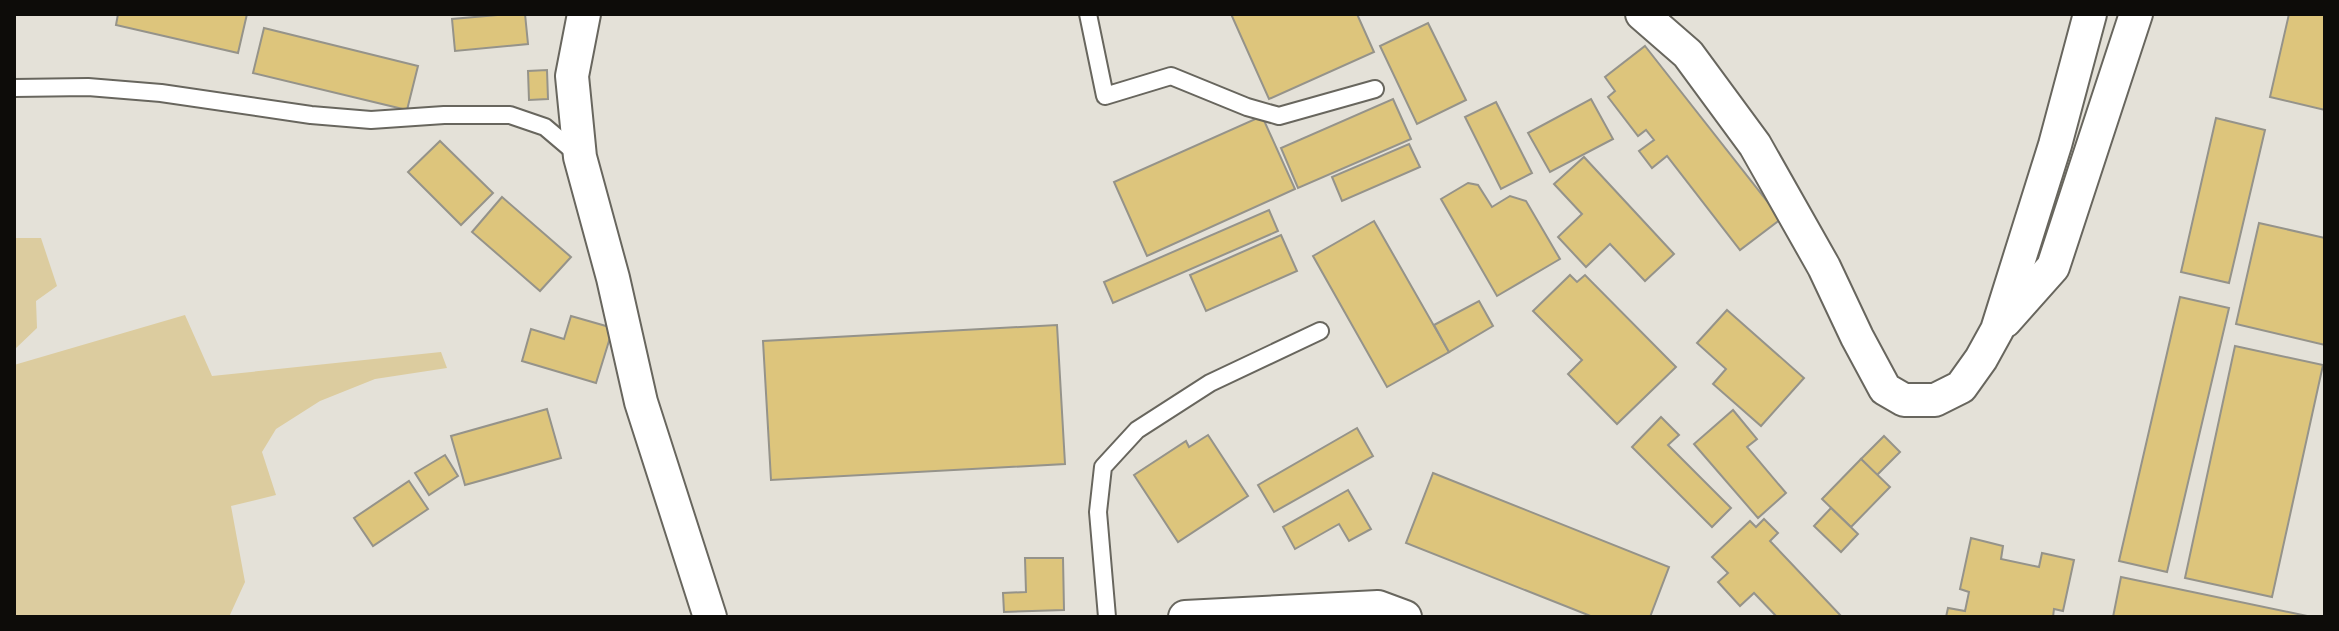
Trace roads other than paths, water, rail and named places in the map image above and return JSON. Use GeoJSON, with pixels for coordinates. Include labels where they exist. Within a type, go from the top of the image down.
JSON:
{"type":"FeatureCollection","features":[{"type":"Feature","properties":{"kind":"street"},"geometry":{"type":"LineString","coordinates":[[584,14],[572,76],[580,157],[613,278],[641,402],[710,617]]}},
{"type":"Feature","properties":{"kind":"street"},"geometry":{"type":"LineString","coordinates":[[1642,14],[1688,54],[1755,145],[1824,267],[1885,389],[1904,400],[1935,400],[1961,387],[1997,330],[2055,145],[2090,14]]}},
{"type":"Feature","properties":{"kind":"street"},"geometry":{"type":"LineString","coordinates":[[1997,330],[2053,267],[2136,14]]}},
{"type":"Feature","properties":{"kind":"street"},"geometry":{"type":"LineString","coordinates":[[1185,617],[1378,607],[1405,617]]}},
{"type":"Feature","properties":{"kind":"lane"},"geometry":{"type":"LineString","coordinates":[[1088,14],[1105,96],[1171,76],[1247,107],[1279,116],[1375,89]]}},
{"type":"Feature","properties":{"kind":"lane"},"geometry":{"type":"LineString","coordinates":[[14,88],[88,87],[161,93],[311,115],[371,120],[510,115],[545,127],[580,157]]}},
{"type":"Feature","properties":{"kind":"lane"},"geometry":{"type":"LineString","coordinates":[[1107,617],[1098,512],[1103,467],[1137,430],[1210,383],[1320,331]]}}]}
